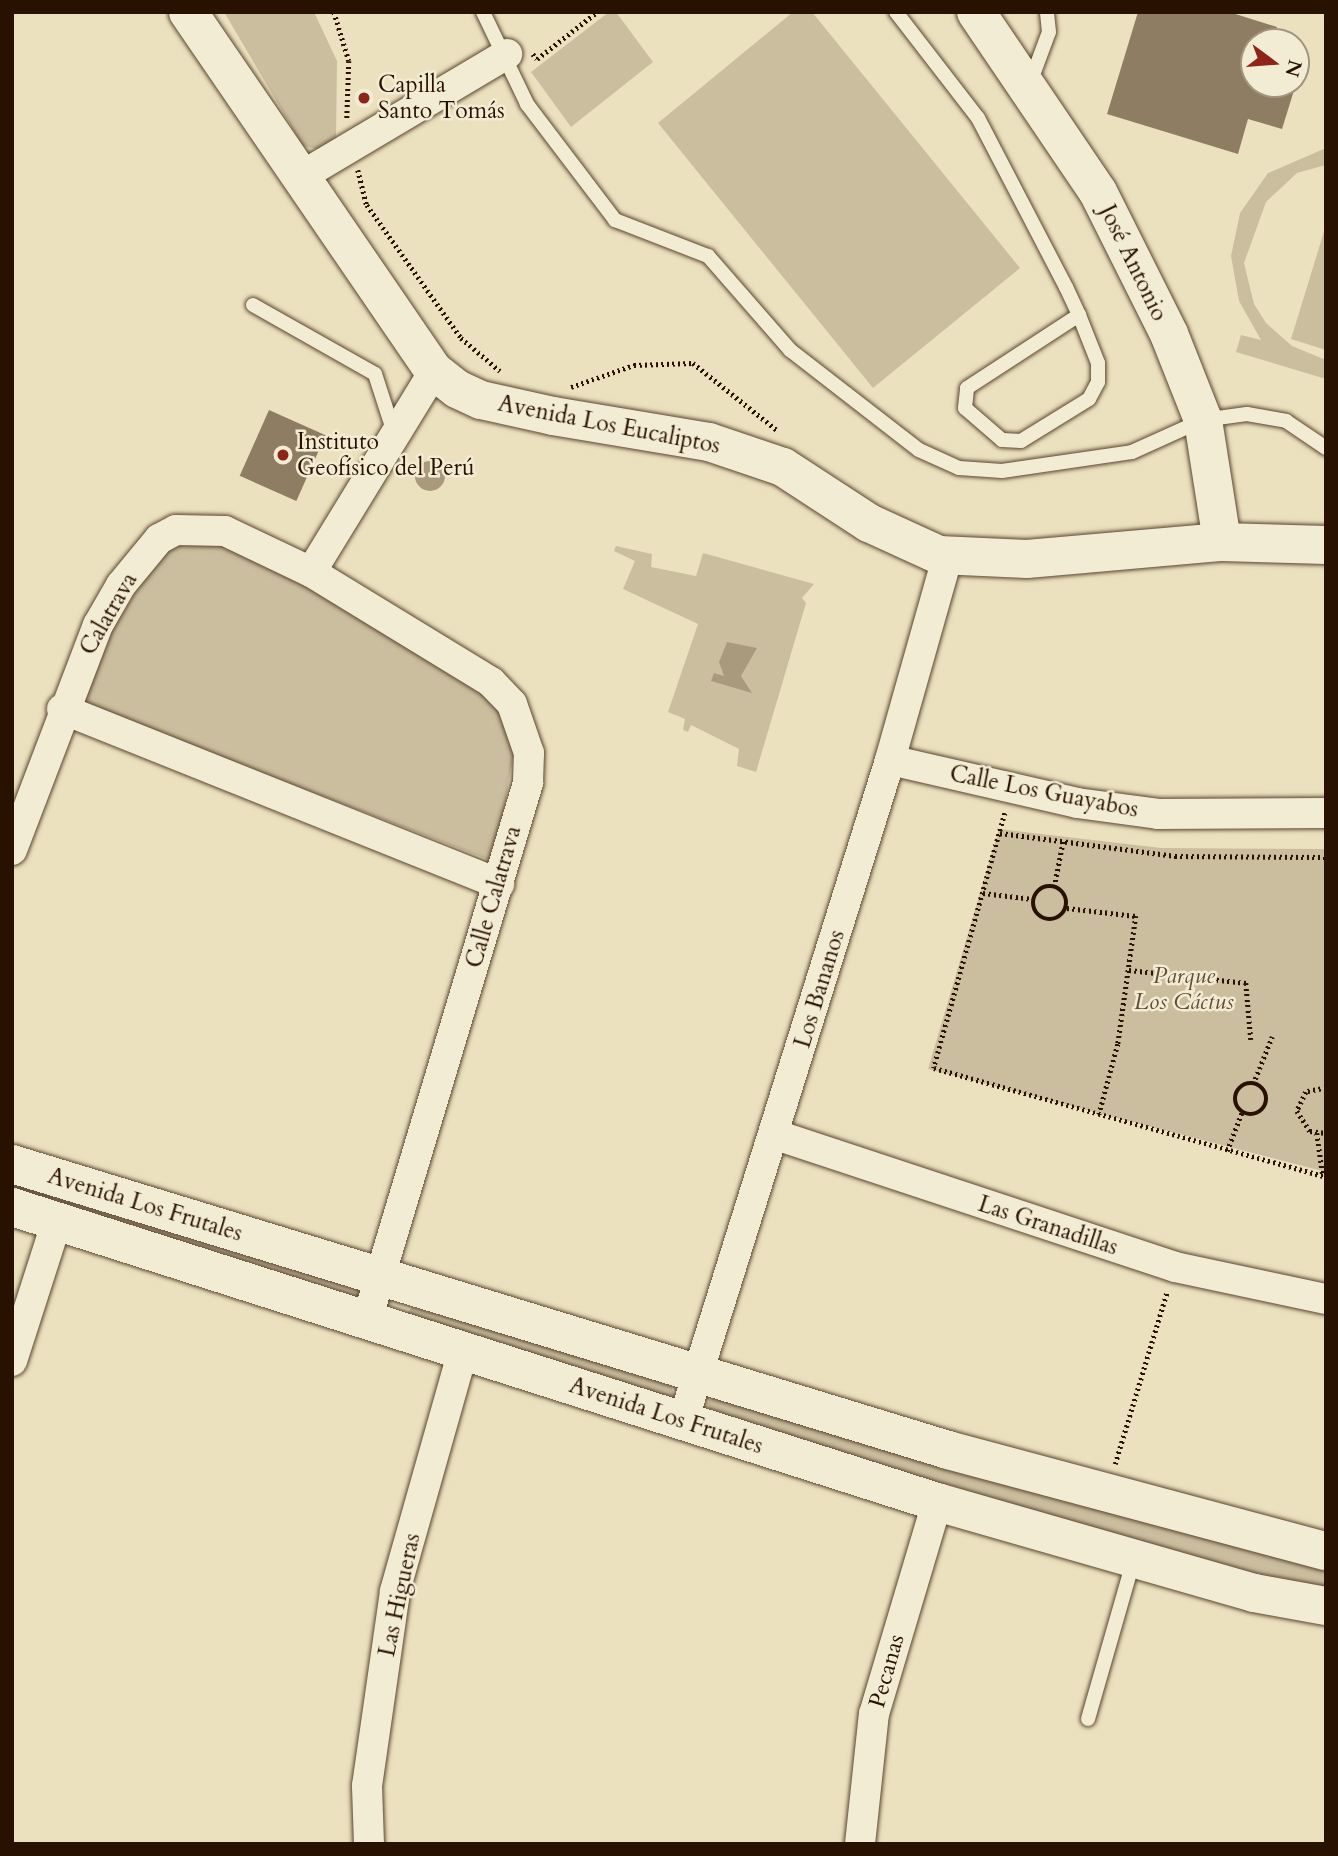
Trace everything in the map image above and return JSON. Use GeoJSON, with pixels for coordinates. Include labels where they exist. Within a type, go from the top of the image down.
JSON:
{"type":"FeatureCollection","features":[{"type":"Feature","properties":{"kind":"main road","name":"Avenida Los Eucaliptos"},"geometry":{"type":"LineString","coordinates":[[188,12],[434,371],[481,400],[709,442],[783,467],[869,523],[948,555],[1087,557],[1222,542],[1326,545]]}},
{"type":"Feature","properties":{"kind":"main road","name":"José Antonio"},"geometry":{"type":"LineString","coordinates":[[976,12],[1029,85],[1098,192],[1169,334],[1203,420],[1222,542]]}},
{"type":"Feature","properties":{"kind":"main road","name":"Avenida Los Frutales"},"geometry":{"type":"LineString","coordinates":[[12,1164],[699,1376],[1106,1495],[1326,1551]]}},
{"type":"Feature","properties":{"kind":"main road","name":"Avenida Los Frutales"},"geometry":{"type":"LineString","coordinates":[[12,1207],[937,1502],[1134,1559],[1326,1606]]}},
{"type":"Feature","properties":{"kind":"street"},"geometry":{"type":"LineString","coordinates":[[300,177],[519,52]]}},
{"type":"Feature","properties":{"kind":"street"},"geometry":{"type":"LineString","coordinates":[[311,572],[434,371]]}},
{"type":"Feature","properties":{"kind":"street","name":"Calatrava"},"geometry":{"type":"LineString","coordinates":[[12,850],[62,709],[98,625],[121,585],[159,539],[176,530],[225,531],[311,572]]}},
{"type":"Feature","properties":{"kind":"street","name":"Los Bananos"},"geometry":{"type":"LineString","coordinates":[[683,1421],[776,1135],[890,760],[948,555]]}},
{"type":"Feature","properties":{"kind":"street","name":"Calle Calatrava"},"geometry":{"type":"LineString","coordinates":[[311,572],[491,682],[512,704],[529,753],[528,783],[367,1320]]}},
{"type":"Feature","properties":{"kind":"street"},"geometry":{"type":"LineString","coordinates":[[62,709],[499,884]]}},
{"type":"Feature","properties":{"kind":"street","name":"Calle Los Guayabos"},"geometry":{"type":"LineString","coordinates":[[890,760],[1012,788],[1158,814],[1326,813]]}},
{"type":"Feature","properties":{"kind":"street","name":"Las Granadillas"},"geometry":{"type":"LineString","coordinates":[[776,1135],[1175,1267],[1326,1299]]}},
{"type":"Feature","properties":{"kind":"street"},"geometry":{"type":"LineString","coordinates":[[12,1362],[57,1221]]}},
{"type":"Feature","properties":{"kind":"street","name":"Las Higueras"},"geometry":{"type":"LineString","coordinates":[[369,1844],[367,1786],[396,1591],[463,1351]]}},
{"type":"Feature","properties":{"kind":"street","name":"Pecanas"},"geometry":{"type":"LineString","coordinates":[[860,1844],[874,1714],[937,1502]]}},
{"type":"Feature","properties":{"kind":"lane"},"geometry":{"type":"LineString","coordinates":[[483,12],[519,52],[527,104],[614,220],[708,256],[790,350],[919,450],[959,468],[1002,471],[1132,452],[1203,420],[1247,414],[1286,421],[1326,448]]}},
{"type":"Feature","properties":{"kind":"lane"},"geometry":{"type":"LineString","coordinates":[[897,12],[978,118],[1079,315],[1097,363],[1098,382],[1089,399],[1012,442],[965,408],[967,388],[1079,315]]}},
{"type":"Feature","properties":{"kind":"lane"},"geometry":{"type":"LineString","coordinates":[[1029,85],[1049,32],[1047,12]]}},
{"type":"Feature","properties":{"kind":"lane"},"geometry":{"type":"LineString","coordinates":[[253,305],[374,374],[394,436]]}},
{"type":"Feature","properties":{"kind":"lane"},"geometry":{"type":"LineString","coordinates":[[1088,1719],[1134,1559]]}},
{"type":"Feature","properties":{"kind":"path"},"geometry":{"type":"LineString","coordinates":[[334,12],[349,61],[347,122],[367,205],[461,338],[502,373]]}},
{"type":"Feature","properties":{"kind":"path"},"geometry":{"type":"LineString","coordinates":[[519,52],[537,59],[597,12]]}},
{"type":"Feature","properties":{"kind":"path"},"geometry":{"type":"LineString","coordinates":[[559,391],[634,365],[693,363],[788,438]]}},
{"type":"Feature","properties":{"kind":"path"},"geometry":{"type":"LineString","coordinates":[[1012,788],[934,1068],[1324,1176],[1317,1133]]}},
{"type":"Feature","properties":{"kind":"path"},"geometry":{"type":"LineString","coordinates":[[1000,833],[1175,856],[1326,856]]}},
{"type":"Feature","properties":{"kind":"path"},"geometry":{"type":"LineString","coordinates":[[1054,887],[1063,841]]}},
{"type":"Feature","properties":{"kind":"path"},"geometry":{"type":"LineString","coordinates":[[1044,887],[1054,887],[1063,892],[1066,908],[1060,917],[1045,920],[1034,909],[1033,899],[1044,887]]}},
{"type":"Feature","properties":{"kind":"path"},"geometry":{"type":"LineString","coordinates":[[983,893],[1033,899]]}},
{"type":"Feature","properties":{"kind":"path"},"geometry":{"type":"LineString","coordinates":[[1066,908],[1136,916],[1118,1045],[1099,1115]]}},
{"type":"Feature","properties":{"kind":"path"},"geometry":{"type":"LineString","coordinates":[[1129,970],[1246,983],[1251,1040]]}},
{"type":"Feature","properties":{"kind":"path"},"geometry":{"type":"LineString","coordinates":[[1227,1151],[1242,1112],[1237,1094],[1253,1084],[1272,1037]]}},
{"type":"Feature","properties":{"kind":"path"},"geometry":{"type":"LineString","coordinates":[[1242,1112],[1257,1114],[1267,1103],[1266,1093],[1253,1084]]}},
{"type":"Feature","properties":{"kind":"path"},"geometry":{"type":"LineString","coordinates":[[1326,1087],[1306,1092],[1298,1104],[1303,1126],[1317,1133],[1326,1133]]}},
{"type":"Feature","properties":{"kind":"path"},"geometry":{"type":"LineString","coordinates":[[1106,1495],[1175,1267]]}},
{"type":"Feature","properties":{"kind":"green space"},"geometry":{"type":"Polygon","coordinates":[[[224,12],[314,12],[337,61],[336,140],[322,150],[303,146],[224,12]]]}},
{"type":"Feature","properties":{"kind":"green space"},"geometry":{"type":"Polygon","coordinates":[[[609,12],[616,12],[653,62],[571,127],[531,72],[609,12]]]}},
{"type":"Feature","properties":{"kind":"green space"},"geometry":{"type":"Polygon","coordinates":[[[793,12],[812,12],[1020,268],[873,388],[658,123],[793,12]]]}},
{"type":"Feature","properties":{"kind":"green space"},"geometry":{"type":"Polygon","coordinates":[[[1326,148],[1326,165],[1297,173],[1266,202],[1244,263],[1254,304],[1266,323],[1292,346],[1326,360],[1326,379],[1236,352],[1241,335],[1261,340],[1239,301],[1231,256],[1240,213],[1268,173],[1326,148]]]}},
{"type":"Feature","properties":{"kind":"green space"},"geometry":{"type":"Polygon","coordinates":[[[1326,225],[1326,350],[1291,339],[1326,225]]]}},
{"type":"Feature","properties":{"kind":"green space"},"geometry":{"type":"Polygon","coordinates":[[[176,542],[235,544],[345,600],[505,706],[514,751],[495,862],[84,705],[99,652],[147,573],[176,542]]]}},
{"type":"Feature","properties":{"kind":"green space"},"geometry":{"type":"Polygon","coordinates":[[[616,546],[652,554],[651,567],[696,576],[703,553],[814,584],[802,598],[806,603],[756,772],[737,766],[739,749],[691,725],[688,732],[683,730],[685,719],[668,712],[698,624],[623,589],[635,561],[614,551],[616,546]]]}},
{"type":"Feature","properties":{"kind":"green space","name":"Parque Los Cáctus"},"geometry":{"type":"Polygon","coordinates":[[[999,829],[1161,848],[1326,849],[1326,1172],[928,1069],[999,829]]]}},
{"type":"Feature","properties":{"kind":"green space"},"geometry":{"type":"Polygon","coordinates":[[[12,1177],[357,1286],[361,1300],[12,1199],[12,1177]]]}},
{"type":"Feature","properties":{"kind":"green space"},"geometry":{"type":"Polygon","coordinates":[[[412,1307],[670,1381],[674,1397],[667,1403],[402,1320],[412,1307]]]}},
{"type":"Feature","properties":{"kind":"green space"},"geometry":{"type":"Polygon","coordinates":[[[717,1394],[1326,1563],[1326,1590],[1250,1576],[713,1416],[707,1403],[717,1394]]]}},
{"type":"Feature","properties":{"kind":"shaded area"},"geometry":{"type":"Polygon","coordinates":[[[430,461],[436,462],[444,470],[444,482],[436,490],[430,491],[424,490],[416,482],[415,476],[416,470],[424,462],[430,461]]]}},
{"type":"Feature","properties":{"kind":"shaded area"},"geometry":{"type":"Polygon","coordinates":[[[727,642],[757,648],[741,676],[752,693],[711,681],[714,673],[724,676],[719,662],[727,642]]]}},
{"type":"Feature","properties":{"kind":"building"},"geometry":{"type":"Polygon","coordinates":[[[1138,12],[1229,12],[1277,27],[1240,28],[1240,98],[1292,98],[1282,129],[1248,119],[1238,154],[1107,114],[1138,12]]]}},
{"type":"Feature","properties":{"kind":"building","name":"Instituto Geofísico del Perú"},"geometry":{"type":"Polygon","coordinates":[[[269,410],[326,435],[296,501],[240,476],[269,410]]]}},
{"type":"Feature","properties":{"kind":"place","name":"Capilla Santo Tomás"},"geometry":{"type":"Point","coordinates":[364,98]}},
{"type":"Feature","properties":{"kind":"place","name":"Instituto Geofísico del Perú"},"geometry":{"type":"Point","coordinates":[283,455]}}]}
